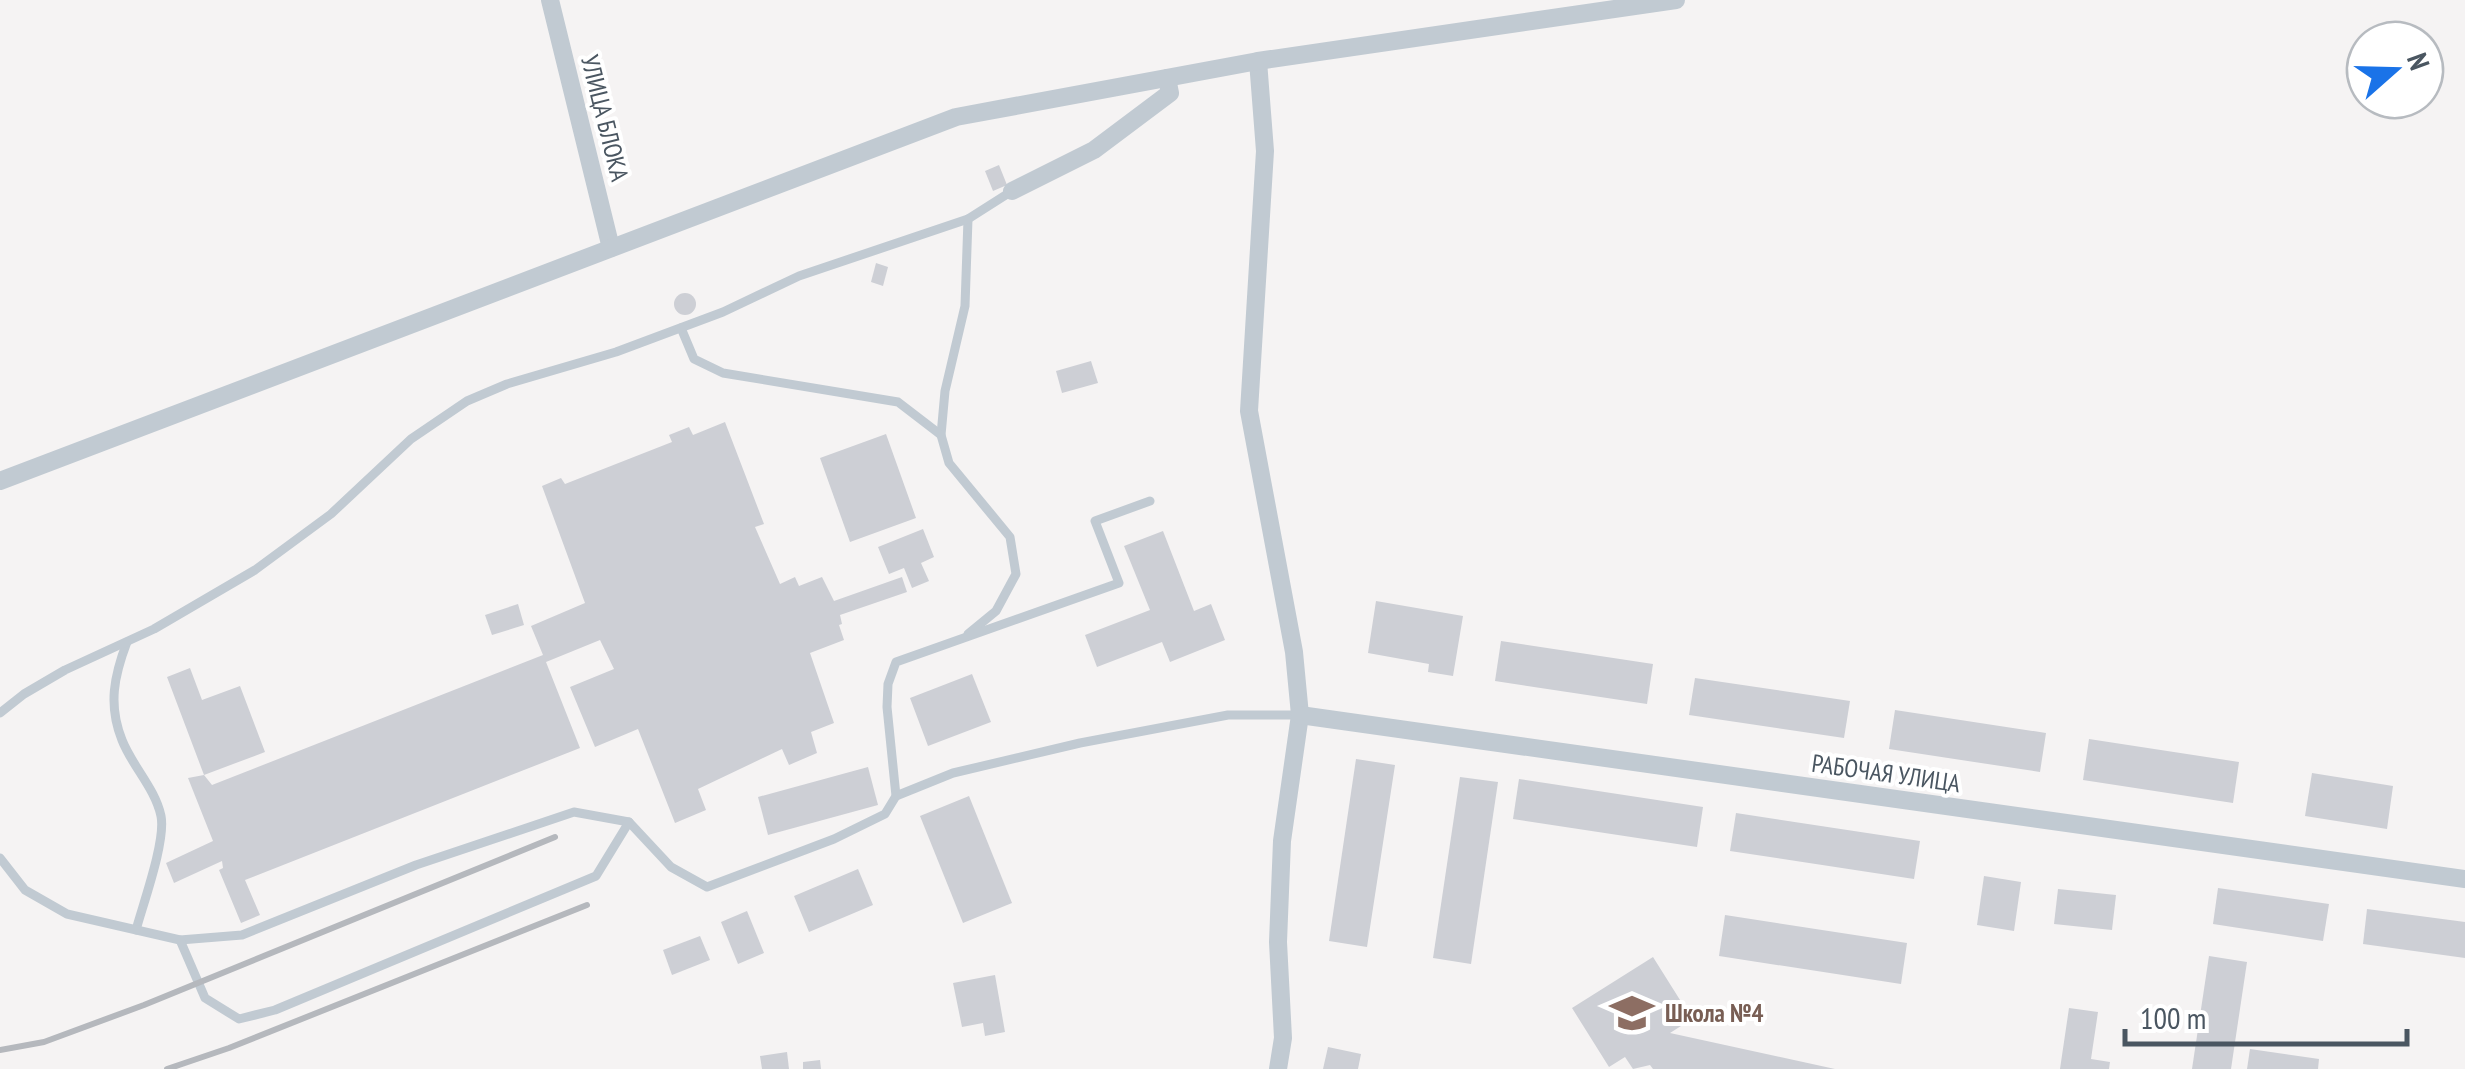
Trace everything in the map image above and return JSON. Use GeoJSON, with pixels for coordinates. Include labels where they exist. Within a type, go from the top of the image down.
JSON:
{"type":"FeatureCollection","features":[{"type":"Feature","properties":{"kind":"street","name":"УЛИЦА БЛОКА"},"geometry":{"type":"LineString","coordinates":[[550,0],[612,248]]}},
{"type":"Feature","properties":{"kind":"street"},"geometry":{"type":"LineString","coordinates":[[0,480],[956,118],[1258,61],[1676,0]]}},
{"type":"Feature","properties":{"kind":"street"},"geometry":{"type":"LineString","coordinates":[[1258,61],[1265,151],[1249,410],[1294,652],[1300,715],[1282,840],[1278,942],[1283,1038],[1278,1069]]}},
{"type":"Feature","properties":{"kind":"street"},"geometry":{"type":"LineString","coordinates":[[1012,191],[1094,150],[1170,92],[1167,78]]}},
{"type":"Feature","properties":{"kind":"street","name":"РАБОЧАЯ УЛИЦА"},"geometry":{"type":"LineString","coordinates":[[1300,715],[2465,879]]}},
{"type":"Feature","properties":{"kind":"lane"},"geometry":{"type":"LineString","coordinates":[[0,713],[64,670],[154,630],[255,570],[330,514],[411,438],[468,401],[507,384],[616,352],[799,276],[968,219],[1012,191]]}},
{"type":"Feature","properties":{"kind":"lane"},"geometry":{"type":"LineString","coordinates":[[962,638],[996,611],[1016,574],[1010,537],[949,463],[941,435],[964,306],[968,219]]}},
{"type":"Feature","properties":{"kind":"lane"},"geometry":{"type":"LineString","coordinates":[[681,328],[694,359],[724,373],[898,402],[941,435]]}},
{"type":"Feature","properties":{"kind":"lane"},"geometry":{"type":"LineString","coordinates":[[896,796],[887,706],[888,684],[896,662],[1119,583],[1095,521],[1150,501]]}},
{"type":"Feature","properties":{"kind":"lane"},"geometry":{"type":"LineString","coordinates":[[126,642],[113,676],[113,702],[122,741],[143,773],[162,819],[136,930]]}},
{"type":"Feature","properties":{"kind":"lane"},"geometry":{"type":"LineString","coordinates":[[0,858],[25,890],[66,914],[180,940],[242,935],[416,865],[574,812],[629,822],[671,867],[707,887],[851,830],[885,814],[896,796],[953,773],[1080,742],[1228,715],[1300,715]]}},
{"type":"Feature","properties":{"kind":"lane"},"geometry":{"type":"LineString","coordinates":[[180,940],[204,998],[239,1019],[257,1015],[596,876],[629,822]]}},
{"type":"Feature","properties":{"kind":"building"},"geometry":{"type":"Polygon","coordinates":[[[999,165],[1007,185],[993,191],[985,171],[999,165]]]}},
{"type":"Feature","properties":{"kind":"building"},"geometry":{"type":"Polygon","coordinates":[[[876,263],[888,267],[883,286],[871,282],[876,263]]]}},
{"type":"Feature","properties":{"kind":"building"},"geometry":{"type":"Polygon","coordinates":[[[685,293],[693,296],[693,312],[685,315],[677,312],[674,304],[677,296],[685,293]]]}},
{"type":"Feature","properties":{"kind":"building"},"geometry":{"type":"Polygon","coordinates":[[[1091,361],[1098,383],[1062,393],[1056,371],[1091,361]]]}},
{"type":"Feature","properties":{"kind":"building"},"geometry":{"type":"Polygon","coordinates":[[[725,422],[764,524],[755,527],[780,584],[795,577],[799,586],[822,577],[834,601],[902,577],[907,592],[840,615],[844,640],[810,653],[834,723],[811,732],[817,753],[789,765],[782,749],[698,789],[706,810],[675,823],[638,729],[595,747],[570,687],[614,669],[600,640],[546,662],[580,748],[245,880],[260,915],[241,923],[219,870],[223,868],[222,861],[174,883],[166,863],[213,841],[188,778],[204,775],[212,785],[543,655],[531,626],[585,603],[542,486],[561,478],[565,484],[672,442],[669,435],[689,427],[693,435],[725,422]]]}},
{"type":"Feature","properties":{"kind":"building"},"geometry":{"type":"Polygon","coordinates":[[[886,434],[916,518],[850,542],[820,458],[886,434]]]}},
{"type":"Feature","properties":{"kind":"building"},"geometry":{"type":"Polygon","coordinates":[[[923,529],[934,557],[921,563],[929,581],[912,588],[904,568],[889,574],[878,547],[923,529]]]}},
{"type":"Feature","properties":{"kind":"building"},"geometry":{"type":"Polygon","coordinates":[[[1163,531],[1194,611],[1211,604],[1225,640],[1170,662],[1162,642],[1097,667],[1085,635],[1150,610],[1124,546],[1163,531]]]}},
{"type":"Feature","properties":{"kind":"building"},"geometry":{"type":"Polygon","coordinates":[[[1376,601],[1463,616],[1453,676],[1428,672],[1429,664],[1368,653],[1376,601]]]}},
{"type":"Feature","properties":{"kind":"building"},"geometry":{"type":"Polygon","coordinates":[[[518,604],[524,625],[492,635],[485,615],[518,604]]]}},
{"type":"Feature","properties":{"kind":"building"},"geometry":{"type":"Polygon","coordinates":[[[1501,641],[1653,664],[1647,704],[1495,681],[1501,641]]]}},
{"type":"Feature","properties":{"kind":"building"},"geometry":{"type":"Polygon","coordinates":[[[190,668],[202,700],[240,686],[265,752],[204,775],[167,677],[190,668]]]}},
{"type":"Feature","properties":{"kind":"building"},"geometry":{"type":"Polygon","coordinates":[[[972,674],[991,722],[928,746],[910,698],[972,674]]]}},
{"type":"Feature","properties":{"kind":"building"},"geometry":{"type":"Polygon","coordinates":[[[1695,678],[1850,701],[1844,738],[1689,715],[1695,678]]]}},
{"type":"Feature","properties":{"kind":"building"},"geometry":{"type":"Polygon","coordinates":[[[1895,710],[2046,733],[2040,772],[1889,749],[1895,710]]]}},
{"type":"Feature","properties":{"kind":"building"},"geometry":{"type":"Polygon","coordinates":[[[2089,739],[2239,762],[2233,803],[2083,780],[2089,739]]]}},
{"type":"Feature","properties":{"kind":"building"},"geometry":{"type":"Polygon","coordinates":[[[1356,759],[1395,765],[1367,947],[1329,941],[1356,759]]]}},
{"type":"Feature","properties":{"kind":"building"},"geometry":{"type":"Polygon","coordinates":[[[868,767],[878,805],[768,835],[758,797],[868,767]]]}},
{"type":"Feature","properties":{"kind":"building"},"geometry":{"type":"Polygon","coordinates":[[[2312,773],[2393,786],[2387,829],[2305,816],[2312,773]]]}},
{"type":"Feature","properties":{"kind":"building"},"geometry":{"type":"Polygon","coordinates":[[[1460,777],[1498,782],[1471,964],[1433,958],[1460,777]]]}},
{"type":"Feature","properties":{"kind":"building"},"geometry":{"type":"Polygon","coordinates":[[[1519,779],[1703,807],[1697,847],[1513,819],[1519,779]]]}},
{"type":"Feature","properties":{"kind":"building"},"geometry":{"type":"Polygon","coordinates":[[[969,796],[1012,903],[963,923],[920,816],[969,796]]]}},
{"type":"Feature","properties":{"kind":"building"},"geometry":{"type":"Polygon","coordinates":[[[1736,813],[1920,841],[1914,879],[1730,851],[1736,813]]]}},
{"type":"Feature","properties":{"kind":"building"},"geometry":{"type":"Polygon","coordinates":[[[858,869],[873,905],[809,932],[794,896],[858,869]]]}},
{"type":"Feature","properties":{"kind":"building"},"geometry":{"type":"Polygon","coordinates":[[[1984,876],[2021,882],[2014,931],[1977,925],[1984,876]]]}},
{"type":"Feature","properties":{"kind":"building"},"geometry":{"type":"Polygon","coordinates":[[[2218,888],[2329,904],[2323,941],[2213,924],[2218,888]]]}},
{"type":"Feature","properties":{"kind":"building"},"geometry":{"type":"Polygon","coordinates":[[[2058,889],[2116,895],[2112,930],[2054,924],[2058,889]]]}},
{"type":"Feature","properties":{"kind":"building"},"geometry":{"type":"Polygon","coordinates":[[[2367,909],[2465,922],[2465,958],[2363,944],[2367,909]]]}},
{"type":"Feature","properties":{"kind":"building"},"geometry":{"type":"Polygon","coordinates":[[[747,911],[764,953],[738,964],[721,922],[747,911]]]}},
{"type":"Feature","properties":{"kind":"building"},"geometry":{"type":"Polygon","coordinates":[[[1725,915],[1907,943],[1901,984],[1719,956],[1725,915]]]}},
{"type":"Feature","properties":{"kind":"building"},"geometry":{"type":"Polygon","coordinates":[[[700,936],[710,960],[672,975],[663,950],[700,936]]]}},
{"type":"Feature","properties":{"kind":"building"},"geometry":{"type":"Polygon","coordinates":[[[2209,956],[2247,962],[2231,1069],[2192,1069],[2209,956]]]}},
{"type":"Feature","properties":{"kind":"building","name":"Школа №4"},"geometry":{"type":"Polygon","coordinates":[[[1653,957],[1692,1019],[1670,1033],[1835,1069],[1653,1069],[1650,1065],[1633,1069],[1625,1057],[1609,1067],[1572,1008],[1653,957]]]}},
{"type":"Feature","properties":{"kind":"building"},"geometry":{"type":"Polygon","coordinates":[[[995,975],[1005,1032],[985,1036],[983,1023],[962,1027],[953,983],[995,975]]]}},
{"type":"Feature","properties":{"kind":"building"},"geometry":{"type":"Polygon","coordinates":[[[2069,1008],[2098,1012],[2091,1059],[2110,1062],[2109,1069],[2060,1069],[2069,1008]]]}},
{"type":"Feature","properties":{"kind":"building"},"geometry":{"type":"Polygon","coordinates":[[[1328,1047],[1361,1054],[1358,1069],[1323,1069],[1328,1047]]]}},
{"type":"Feature","properties":{"kind":"building"},"geometry":{"type":"Polygon","coordinates":[[[2250,1049],[2319,1059],[2318,1069],[2247,1069],[2250,1049]]]}},
{"type":"Feature","properties":{"kind":"building"},"geometry":{"type":"Polygon","coordinates":[[[787,1052],[789,1069],[762,1069],[760,1056],[787,1052]]]}},
{"type":"Feature","properties":{"kind":"building"},"geometry":{"type":"Polygon","coordinates":[[[820,1060],[821,1069],[803,1069],[803,1062],[820,1060]]]}},
{"type":"Feature","properties":{"kind":"railway"},"geometry":{"type":"LineString","coordinates":[[0,1050],[44,1042],[144,1005],[555,837]]}},
{"type":"Feature","properties":{"kind":"railway"},"geometry":{"type":"LineString","coordinates":[[167,1069],[587,905]]}},
{"type":"Feature","properties":{"kind":"place","name":"Школа №4"},"geometry":{"type":"Point","coordinates":[1632,1013]}}]}
